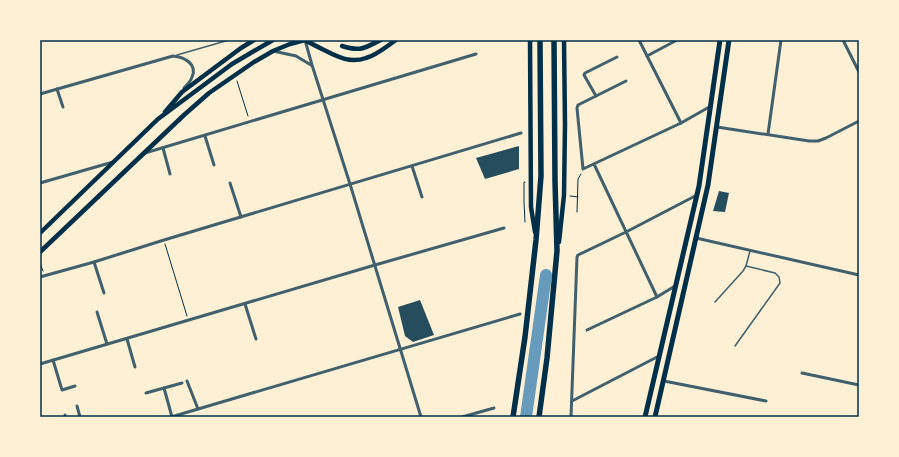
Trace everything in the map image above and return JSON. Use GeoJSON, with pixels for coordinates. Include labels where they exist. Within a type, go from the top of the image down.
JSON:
{"type":"FeatureCollection","features":[{"type":"Feature","properties":{"kind":"highway"},"geometry":{"type":"LineString","coordinates":[[513,417],[525,337],[536,240],[541,176],[540,40]]}},
{"type":"Feature","properties":{"kind":"highway"},"geometry":{"type":"LineString","coordinates":[[539,417],[547,358],[558,251],[555,181],[554,40]]}},
{"type":"Feature","properties":{"kind":"main road"},"geometry":{"type":"LineString","coordinates":[[40,232],[158,119],[182,92],[224,60],[254,40]]}},
{"type":"Feature","properties":{"kind":"main road"},"geometry":{"type":"LineString","coordinates":[[40,252],[184,114],[209,93],[254,62],[273,51],[305,40],[337,57],[360,60],[371,56],[396,40]]}},
{"type":"Feature","properties":{"kind":"main road"},"geometry":{"type":"LineString","coordinates":[[342,46],[353,49],[362,49],[381,40]]}},
{"type":"Feature","properties":{"kind":"main road"},"geometry":{"type":"LineString","coordinates":[[530,40],[531,207],[536,240]]}},
{"type":"Feature","properties":{"kind":"main road"},"geometry":{"type":"LineString","coordinates":[[558,251],[564,195],[564,40]]}},
{"type":"Feature","properties":{"kind":"main road"},"geometry":{"type":"LineString","coordinates":[[645,417],[699,186],[720,40]]}},
{"type":"Feature","properties":{"kind":"main road"},"geometry":{"type":"LineString","coordinates":[[655,417],[708,185],[729,40]]}},
{"type":"Feature","properties":{"kind":"main road"},"geometry":{"type":"LineString","coordinates":[[158,119],[221,72],[271,41]]}},
{"type":"Feature","properties":{"kind":"main road"},"geometry":{"type":"LineString","coordinates":[[687,236],[696,238]]}},
{"type":"Feature","properties":{"kind":"street"},"geometry":{"type":"LineString","coordinates":[[305,40],[421,417]]}},
{"type":"Feature","properties":{"kind":"street"},"geometry":{"type":"LineString","coordinates":[[639,40],[681,123]]}},
{"type":"Feature","properties":{"kind":"street"},"geometry":{"type":"LineString","coordinates":[[647,56],[677,40]]}},
{"type":"Feature","properties":{"kind":"street"},"geometry":{"type":"LineString","coordinates":[[768,134],[781,40]]}},
{"type":"Feature","properties":{"kind":"street"},"geometry":{"type":"LineString","coordinates":[[843,40],[859,72]]}},
{"type":"Feature","properties":{"kind":"street"},"geometry":{"type":"LineString","coordinates":[[273,51],[296,56],[312,65]]}},
{"type":"Feature","properties":{"kind":"street"},"geometry":{"type":"LineString","coordinates":[[142,155],[476,54]]}},
{"type":"Feature","properties":{"kind":"street"},"geometry":{"type":"LineString","coordinates":[[40,94],[171,56],[186,59],[193,68],[192,77],[182,92]]}},
{"type":"Feature","properties":{"kind":"street"},"geometry":{"type":"LineString","coordinates":[[596,96],[584,75],[585,73],[617,57]]}},
{"type":"Feature","properties":{"kind":"street"},"geometry":{"type":"LineString","coordinates":[[626,81],[578,105],[577,108],[584,169],[681,123],[711,106]]}},
{"type":"Feature","properties":{"kind":"street"},"geometry":{"type":"LineString","coordinates":[[58,89],[63,107]]}},
{"type":"Feature","properties":{"kind":"street"},"geometry":{"type":"LineString","coordinates":[[717,127],[809,141],[818,141],[859,121]]}},
{"type":"Feature","properties":{"kind":"street"},"geometry":{"type":"LineString","coordinates":[[40,277],[521,133]]}},
{"type":"Feature","properties":{"kind":"street"},"geometry":{"type":"LineString","coordinates":[[205,136],[214,165]]}},
{"type":"Feature","properties":{"kind":"street"},"geometry":{"type":"LineString","coordinates":[[163,148],[170,174]]}},
{"type":"Feature","properties":{"kind":"street"},"geometry":{"type":"LineString","coordinates":[[40,183],[114,161]]}},
{"type":"Feature","properties":{"kind":"street"},"geometry":{"type":"LineString","coordinates":[[594,164],[657,297]]}},
{"type":"Feature","properties":{"kind":"street"},"geometry":{"type":"LineString","coordinates":[[412,166],[422,197]]}},
{"type":"Feature","properties":{"kind":"street"},"geometry":{"type":"LineString","coordinates":[[230,182],[241,217]]}},
{"type":"Feature","properties":{"kind":"street"},"geometry":{"type":"LineString","coordinates":[[571,417],[578,255],[697,195]]}},
{"type":"Feature","properties":{"kind":"street"},"geometry":{"type":"LineString","coordinates":[[40,364],[504,228]]}},
{"type":"Feature","properties":{"kind":"street"},"geometry":{"type":"LineString","coordinates":[[696,238],[859,275]]}},
{"type":"Feature","properties":{"kind":"street"},"geometry":{"type":"LineString","coordinates":[[94,262],[104,293]]}},
{"type":"Feature","properties":{"kind":"street"},"geometry":{"type":"LineString","coordinates":[[587,330],[657,297],[676,286]]}},
{"type":"Feature","properties":{"kind":"street"},"geometry":{"type":"LineString","coordinates":[[245,304],[256,340]]}},
{"type":"Feature","properties":{"kind":"street"},"geometry":{"type":"LineString","coordinates":[[97,312],[107,344]]}},
{"type":"Feature","properties":{"kind":"street"},"geometry":{"type":"LineString","coordinates":[[164,388],[172,417],[520,314]]}},
{"type":"Feature","properties":{"kind":"street"},"geometry":{"type":"LineString","coordinates":[[127,338],[135,368]]}},
{"type":"Feature","properties":{"kind":"street"},"geometry":{"type":"LineString","coordinates":[[572,401],[659,356]]}},
{"type":"Feature","properties":{"kind":"street"},"geometry":{"type":"LineString","coordinates":[[53,360],[62,390],[75,386]]}},
{"type":"Feature","properties":{"kind":"street"},"geometry":{"type":"LineString","coordinates":[[802,373],[859,385]]}},
{"type":"Feature","properties":{"kind":"street"},"geometry":{"type":"LineString","coordinates":[[187,381],[198,409]]}},
{"type":"Feature","properties":{"kind":"street"},"geometry":{"type":"LineString","coordinates":[[664,381],[766,401]]}},
{"type":"Feature","properties":{"kind":"street"},"geometry":{"type":"LineString","coordinates":[[146,393],[182,383]]}},
{"type":"Feature","properties":{"kind":"street"},"geometry":{"type":"LineString","coordinates":[[77,406],[80,417]]}},
{"type":"Feature","properties":{"kind":"street"},"geometry":{"type":"LineString","coordinates":[[462,417],[494,408]]}},
{"type":"Feature","properties":{"kind":"lane"},"geometry":{"type":"LineString","coordinates":[[176,56],[229,40]]}},
{"type":"Feature","properties":{"kind":"lane"},"geometry":{"type":"LineString","coordinates":[[715,302],[743,271],[750,251]]}},
{"type":"Feature","properties":{"kind":"lane"},"geometry":{"type":"LineString","coordinates":[[735,346],[780,283],[779,276],[776,273],[746,266]]}},
{"type":"Feature","properties":{"kind":"path"},"geometry":{"type":"LineString","coordinates":[[235,75],[250,122]]}},
{"type":"Feature","properties":{"kind":"path"},"geometry":{"type":"LineString","coordinates":[[577,212],[578,179],[584,169]]}},
{"type":"Feature","properties":{"kind":"path"},"geometry":{"type":"LineString","coordinates":[[524,202],[525,222]]}},
{"type":"Feature","properties":{"kind":"path"},"geometry":{"type":"LineString","coordinates":[[164,240],[188,320]]}},
{"type":"Feature","properties":{"kind":"path"},"geometry":{"type":"LineString","coordinates":[[41,264],[43,269]]}},
{"type":"Feature","properties":{"kind":"building"},"geometry":{"type":"Polygon","coordinates":[[[519,146],[519,169],[485,179],[476,158],[519,146]]]}},
{"type":"Feature","properties":{"kind":"building"},"geometry":{"type":"Polygon","coordinates":[[[719,191],[729,193],[725,212],[713,211],[719,191]]]}},
{"type":"Feature","properties":{"kind":"building"},"geometry":{"type":"Polygon","coordinates":[[[420,300],[434,335],[413,342],[405,336],[398,307],[420,300]]]}},
{"type":"Feature","properties":{"kind":"waterway"},"geometry":{"type":"LineString","coordinates":[[526,417],[546,275]]}}]}
